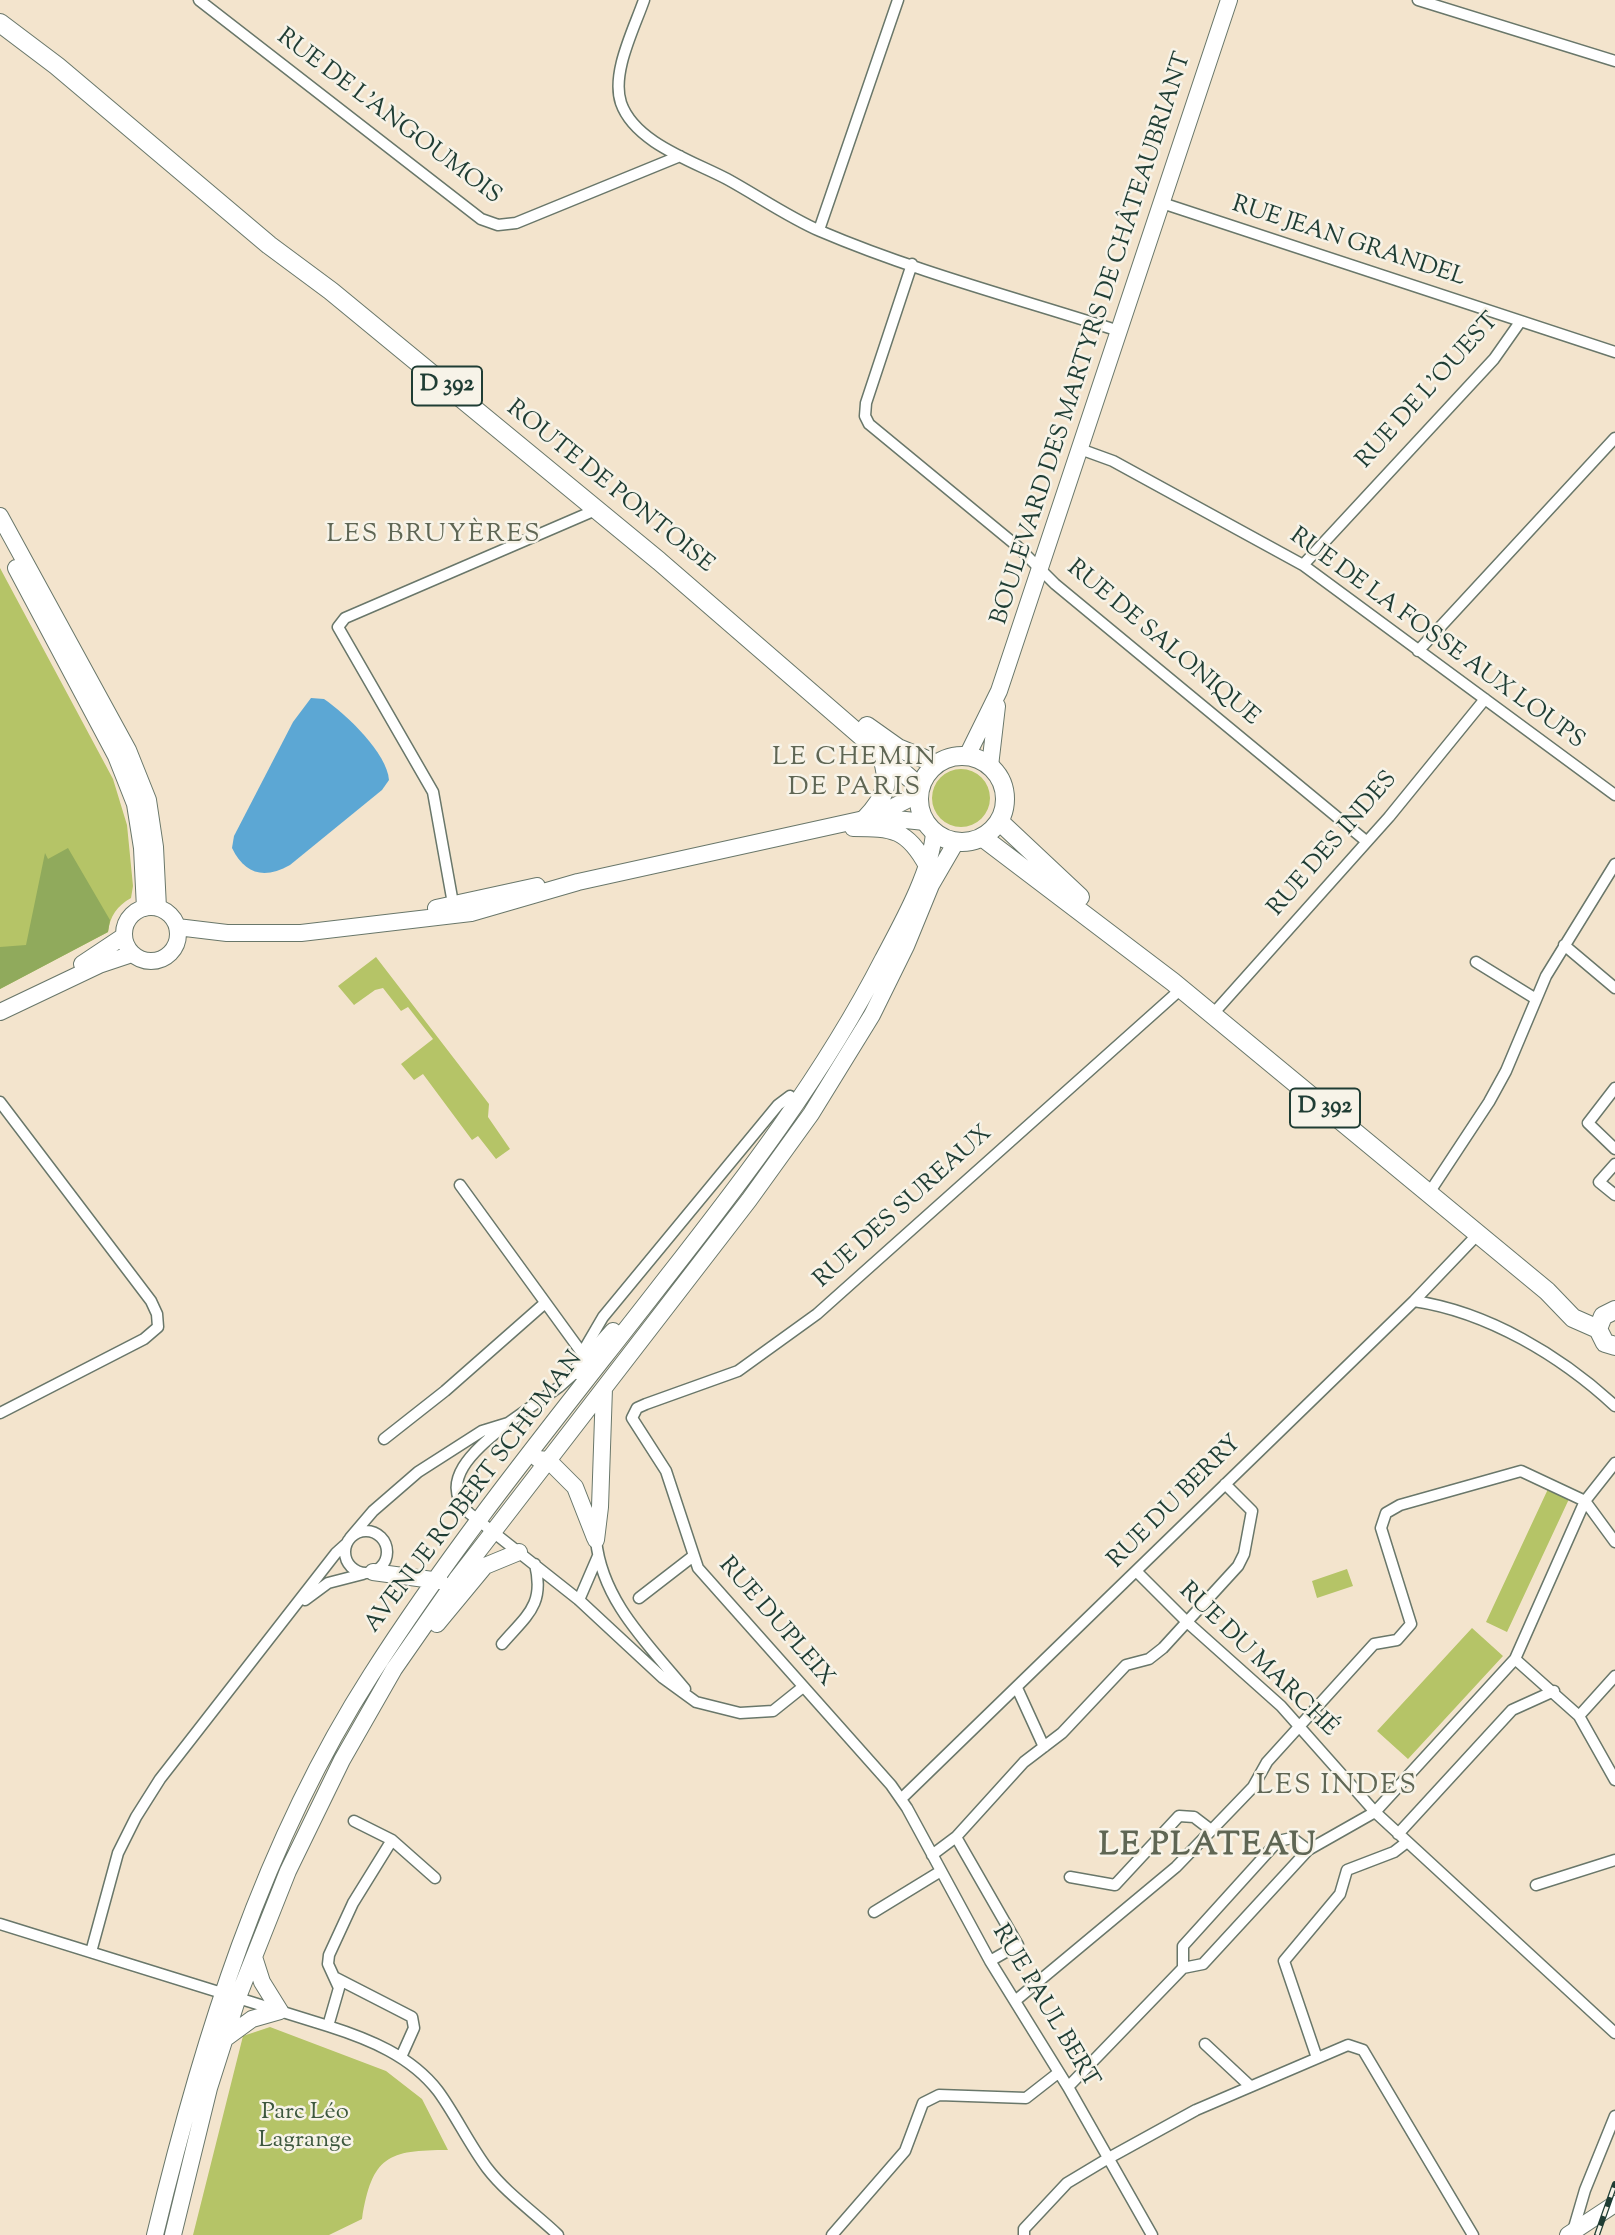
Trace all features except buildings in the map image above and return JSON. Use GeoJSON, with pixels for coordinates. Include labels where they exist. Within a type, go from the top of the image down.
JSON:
{"type":"FeatureCollection","features":[{"type":"Feature","properties":{"kind":"main road","name":"BOULEVARD DES MARTYRS DE CHÂTEAUBRIANT"},"geometry":{"type":"LineString","coordinates":[[967,756],[999,691],[1229,0]]}},
{"type":"Feature","properties":{"kind":"main road","name":"ROUTE DE PONTOISE"},"geometry":{"type":"LineString","coordinates":[[0,23],[57,66],[223,203],[269,245],[331,291],[598,509],[726,616],[736,628],[880,752],[919,791]]}},
{"type":"Feature","properties":{"kind":"main road"},"geometry":{"type":"LineString","coordinates":[[0,516],[128,750],[143,788],[155,847],[152,908]]}},
{"type":"Feature","properties":{"kind":"main road"},"geometry":{"type":"LineString","coordinates":[[0,538],[116,756],[135,804],[152,908]]}},
{"type":"Feature","properties":{"kind":"main road","name":"ROUTE DE PONTOISE"},"geometry":{"type":"LineString","coordinates":[[726,616],[739,622],[883,739],[937,764]]}},
{"type":"Feature","properties":{"kind":"main road","name":"BOULEVARD DES MARTYRS DE CHÂTEAUBRIANT"},"geometry":{"type":"LineString","coordinates":[[990,766],[999,691]]}},
{"type":"Feature","properties":{"kind":"main road"},"geometry":{"type":"LineString","coordinates":[[869,818],[888,784],[880,752]]}},
{"type":"Feature","properties":{"kind":"main road"},"geometry":{"type":"LineString","coordinates":[[176,935],[348,929],[454,910],[508,904],[578,882],[869,818],[919,791],[937,764],[957,756],[967,756],[990,766],[1003,787],[1005,800],[999,821],[982,837],[956,842],[930,827],[869,818]]}},
{"type":"Feature","properties":{"kind":"main road"},"geometry":{"type":"LineString","coordinates":[[919,791],[930,827]]}},
{"type":"Feature","properties":{"kind":"main road","name":"D 392"},"geometry":{"type":"LineString","coordinates":[[999,821],[1177,985],[1547,1291],[1573,1318],[1605,1318]]}},
{"type":"Feature","properties":{"kind":"main road","name":"AVENUE ROBERT SCHUMAN"},"geometry":{"type":"LineString","coordinates":[[173,2235],[209,2088],[238,1997],[312,1817],[376,1700],[456,1580],[526,1459],[704,1231],[858,1008],[933,851],[930,827]]}},
{"type":"Feature","properties":{"kind":"main road"},"geometry":{"type":"LineString","coordinates":[[826,828],[888,828],[908,838],[918,848],[927,866]]}},
{"type":"Feature","properties":{"kind":"main road","name":"D 392"},"geometry":{"type":"LineString","coordinates":[[982,837],[1177,985]]}},
{"type":"Feature","properties":{"kind":"main road","name":"AVENUE ROBERT SCHUMAN"},"geometry":{"type":"LineString","coordinates":[[155,2235],[198,2064],[221,1992],[297,1809],[324,1756],[369,1678],[433,1582],[548,1460],[796,1136],[872,1015],[906,946],[931,885],[956,842]]}},
{"type":"Feature","properties":{"kind":"main road"},"geometry":{"type":"LineString","coordinates":[[152,908],[169,914],[176,935],[160,959],[145,960],[132,954],[124,936],[129,918],[152,908]]}},
{"type":"Feature","properties":{"kind":"main road"},"geometry":{"type":"LineString","coordinates":[[26,999],[124,936]]}},
{"type":"Feature","properties":{"kind":"main road"},"geometry":{"type":"LineString","coordinates":[[0,1012],[100,965],[132,954]]}},
{"type":"Feature","properties":{"kind":"main road"},"geometry":{"type":"LineString","coordinates":[[796,1097],[803,1113],[796,1136]]}},
{"type":"Feature","properties":{"kind":"main road"},"geometry":{"type":"LineString","coordinates":[[577,1371],[653,1282],[704,1231]]}},
{"type":"Feature","properties":{"kind":"main road"},"geometry":{"type":"LineString","coordinates":[[1605,1318],[1605,1343],[1615,1346]]}},
{"type":"Feature","properties":{"kind":"main road"},"geometry":{"type":"LineString","coordinates":[[597,1548],[604,1388]]}},
{"type":"Feature","properties":{"kind":"main road"},"geometry":{"type":"LineString","coordinates":[[526,1459],[548,1460],[575,1487],[597,1548]]}},
{"type":"Feature","properties":{"kind":"main road"},"geometry":{"type":"LineString","coordinates":[[376,1700],[476,1575],[492,1562],[519,1552]]}},
{"type":"Feature","properties":{"kind":"main road"},"geometry":{"type":"LineString","coordinates":[[370,1572],[433,1582],[456,1580]]}},
{"type":"Feature","properties":{"kind":"main road"},"geometry":{"type":"LineString","coordinates":[[225,2039],[252,2019],[281,2011],[261,1982],[254,1957]]}},
{"type":"Feature","properties":{"kind":"main road"},"geometry":{"type":"LineString","coordinates":[[1571,2234],[1615,2204]]}},
{"type":"Feature","properties":{"kind":"street","name":"RUE DE L'ANGOUMOIS"},"geometry":{"type":"LineString","coordinates":[[199,0],[481,219],[498,225],[516,223],[680,156]]}},
{"type":"Feature","properties":{"kind":"street"},"geometry":{"type":"LineString","coordinates":[[644,0],[619,81],[620,101],[629,117],[643,132],[680,156],[819,230],[912,264],[1119,331]]}},
{"type":"Feature","properties":{"kind":"street"},"geometry":{"type":"LineString","coordinates":[[819,230],[898,0]]}},
{"type":"Feature","properties":{"kind":"street"},"geometry":{"type":"LineString","coordinates":[[1418,0],[1615,61]]}},
{"type":"Feature","properties":{"kind":"street","name":"RUE JEAN GRANDEL"},"geometry":{"type":"LineString","coordinates":[[1162,203],[1520,322]]}},
{"type":"Feature","properties":{"kind":"street","name":"RUE DE SALONIQUE"},"geometry":{"type":"LineString","coordinates":[[912,264],[866,403],[865,416],[869,424],[1041,568],[1064,592],[1366,841]]}},
{"type":"Feature","properties":{"kind":"street","name":"RUE DE L'OUEST"},"geometry":{"type":"LineString","coordinates":[[1303,565],[1494,359],[1520,322],[1615,352]]}},
{"type":"Feature","properties":{"kind":"street"},"geometry":{"type":"LineString","coordinates":[[1418,651],[1615,438]]}},
{"type":"Feature","properties":{"kind":"street","name":"RUE DE LA FOSSE AUX LOUPS"},"geometry":{"type":"LineString","coordinates":[[1080,449],[1113,461],[1303,565],[1615,795]]}},
{"type":"Feature","properties":{"kind":"street"},"geometry":{"type":"LineString","coordinates":[[454,910],[433,792],[338,627],[345,618],[598,509]]}},
{"type":"Feature","properties":{"kind":"street","name":"RUE DES INDES"},"geometry":{"type":"LineString","coordinates":[[1212,1015],[1366,841],[1485,699]]}},
{"type":"Feature","properties":{"kind":"street"},"geometry":{"type":"LineString","coordinates":[[1429,1193],[1506,1071],[1536,999],[1564,945],[1615,864]]}},
{"type":"Feature","properties":{"kind":"street"},"geometry":{"type":"LineString","coordinates":[[1564,945],[1615,988]]}},
{"type":"Feature","properties":{"kind":"street"},"geometry":{"type":"LineString","coordinates":[[1476,962],[1536,999]]}},
{"type":"Feature","properties":{"kind":"street","name":"RUE DES SUREAUX"},"geometry":{"type":"LineString","coordinates":[[632,1418],[637,1408],[646,1404],[738,1371],[817,1314],[1177,985]]}},
{"type":"Feature","properties":{"kind":"street"},"geometry":{"type":"LineString","coordinates":[[1615,1088],[1588,1123],[1615,1149]]}},
{"type":"Feature","properties":{"kind":"street"},"geometry":{"type":"LineString","coordinates":[[796,1097],[778,1105],[603,1317],[582,1353],[577,1371],[467,1458],[458,1476],[460,1503],[579,1600],[663,1678],[696,1702],[740,1713],[773,1711],[803,1687]]}},
{"type":"Feature","properties":{"kind":"street"},"geometry":{"type":"LineString","coordinates":[[0,1102],[151,1301],[157,1314],[158,1327],[144,1339],[0,1413]]}},
{"type":"Feature","properties":{"kind":"street"},"geometry":{"type":"LineString","coordinates":[[1615,1164],[1599,1182],[1615,1195]]}},
{"type":"Feature","properties":{"kind":"street"},"geometry":{"type":"LineString","coordinates":[[460,1185],[582,1353]]}},
{"type":"Feature","properties":{"kind":"street","name":"RUE DU BERRY"},"geometry":{"type":"LineString","coordinates":[[901,1799],[1414,1301],[1478,1234]]}},
{"type":"Feature","properties":{"kind":"street"},"geometry":{"type":"LineString","coordinates":[[1414,1301],[1464,1312],[1554,1358],[1615,1406]]}},
{"type":"Feature","properties":{"kind":"street"},"geometry":{"type":"LineString","coordinates":[[384,1439],[445,1391],[545,1303]]}},
{"type":"Feature","properties":{"kind":"street","name":"RUE DUPLEIX"},"geometry":{"type":"LineString","coordinates":[[632,1418],[666,1471],[692,1557],[698,1568],[901,1799]]}},
{"type":"Feature","properties":{"kind":"street"},"geometry":{"type":"LineString","coordinates":[[91,1952],[118,1853],[136,1817],[160,1779],[336,1553],[373,1511],[418,1472],[482,1431],[508,1423]]}},
{"type":"Feature","properties":{"kind":"street"},"geometry":{"type":"LineString","coordinates":[[1068,2087],[1183,1968],[1203,1964],[1308,1850],[1375,1812],[1515,1659],[1586,1501],[1615,1463]]}},
{"type":"Feature","properties":{"kind":"street"},"geometry":{"type":"LineString","coordinates":[[1015,2001],[1176,1867],[1257,1782],[1260,1770],[1374,1644],[1397,1640],[1410,1624],[1381,1528],[1386,1513],[1400,1505],[1521,1471],[1586,1501],[1615,1542]]}},
{"type":"Feature","properties":{"kind":"street"},"geometry":{"type":"LineString","coordinates":[[932,1855],[956,1837],[1024,1762],[1062,1733],[1126,1665],[1156,1654],[1238,1566],[1244,1554],[1252,1511],[1225,1484]]}},
{"type":"Feature","properties":{"kind":"street"},"geometry":{"type":"LineString","coordinates":[[295,1608],[328,1583],[370,1572],[386,1556],[381,1537],[369,1531],[348,1541]]}},
{"type":"Feature","properties":{"kind":"street"},"geometry":{"type":"LineString","coordinates":[[348,1541],[348,1564],[370,1572]]}},
{"type":"Feature","properties":{"kind":"street"},"geometry":{"type":"LineString","coordinates":[[579,1600],[597,1548]]}},
{"type":"Feature","properties":{"kind":"street"},"geometry":{"type":"LineString","coordinates":[[597,1548],[606,1586],[624,1614],[696,1702]]}},
{"type":"Feature","properties":{"kind":"street"},"geometry":{"type":"LineString","coordinates":[[639,1598],[692,1557]]}},
{"type":"Feature","properties":{"kind":"street"},"geometry":{"type":"LineString","coordinates":[[502,1644],[537,1599],[541,1586],[535,1564]]}},
{"type":"Feature","properties":{"kind":"street","name":"RUE DU MARCHÉ"},"geometry":{"type":"LineString","coordinates":[[1137,1572],[1186,1622],[1299,1726],[1375,1812],[1615,2033]]}},
{"type":"Feature","properties":{"kind":"street"},"geometry":{"type":"LineString","coordinates":[[1515,1659],[1554,1691],[1578,1716],[1615,1780]]}},
{"type":"Feature","properties":{"kind":"street"},"geometry":{"type":"LineString","coordinates":[[1578,1716],[1615,1676]]}},
{"type":"Feature","properties":{"kind":"street"},"geometry":{"type":"LineString","coordinates":[[1017,1688],[1044,1747]]}},
{"type":"Feature","properties":{"kind":"street"},"geometry":{"type":"LineString","coordinates":[[1317,2058],[1284,1961],[1340,1895],[1347,1870],[1394,1852],[1511,1710],[1554,1691]]}},
{"type":"Feature","properties":{"kind":"street","name":"RUE PAUL BERT"},"geometry":{"type":"LineString","coordinates":[[901,1799],[990,1961],[1068,2087],[1107,2160],[1152,2235]]}},
{"type":"Feature","properties":{"kind":"street"},"geometry":{"type":"LineString","coordinates":[[1070,1877],[1115,1885],[1179,1816],[1194,1817],[1211,1830]]}},
{"type":"Feature","properties":{"kind":"street"},"geometry":{"type":"LineString","coordinates":[[354,1821],[392,1840],[435,1878]]}},
{"type":"Feature","properties":{"kind":"street"},"geometry":{"type":"LineString","coordinates":[[956,1837],[1018,1945],[990,1961]]}},
{"type":"Feature","properties":{"kind":"street"},"geometry":{"type":"LineString","coordinates":[[1183,1968],[1183,1946],[1278,1841],[1292,1838],[1308,1850]]}},
{"type":"Feature","properties":{"kind":"street"},"geometry":{"type":"LineString","coordinates":[[328,2026],[339,1988],[328,1964],[329,1955],[353,1903],[392,1840]]}},
{"type":"Feature","properties":{"kind":"street"},"geometry":{"type":"LineString","coordinates":[[1536,1885],[1615,1860]]}},
{"type":"Feature","properties":{"kind":"street"},"geometry":{"type":"LineString","coordinates":[[874,1912],[941,1871]]}},
{"type":"Feature","properties":{"kind":"street"},"geometry":{"type":"LineString","coordinates":[[1,1925],[359,2036],[401,2057],[439,2092],[459,2129],[489,2171],[558,2235]]}},
{"type":"Feature","properties":{"kind":"street"},"geometry":{"type":"LineString","coordinates":[[336,1978],[412,2017],[414,2028],[401,2057]]}},
{"type":"Feature","properties":{"kind":"street"},"geometry":{"type":"LineString","coordinates":[[1205,2044],[1250,2086]]}},
{"type":"Feature","properties":{"kind":"street"},"geometry":{"type":"LineString","coordinates":[[1024,2235],[1024,2229],[1067,2183],[1196,2110],[1354,2045],[1363,2050],[1473,2235]]}},
{"type":"Feature","properties":{"kind":"street"},"geometry":{"type":"LineString","coordinates":[[832,2235],[905,2151],[922,2103],[939,2095],[1026,2098],[1058,2073]]}},
{"type":"Feature","properties":{"kind":"street"},"geometry":{"type":"LineString","coordinates":[[1571,2234],[1585,2190],[1615,2116]]}},
{"type":"Feature","properties":{"kind":"green space"},"geometry":{"type":"Polygon","coordinates":[[[0,568],[113,779],[127,825],[133,886],[131,898],[115,912],[108,932],[0,989],[0,568]]]}},
{"type":"Feature","properties":{"kind":"green space"},"geometry":{"type":"Polygon","coordinates":[[[961,769],[972,771],[985,782],[990,798],[988,809],[977,822],[961,827],[950,825],[937,814],[932,798],[934,787],[945,774],[961,769]]]}},
{"type":"Feature","properties":{"kind":"green space"},"geometry":{"type":"Polygon","coordinates":[[[68,848],[110,920],[108,932],[0,989],[0,947],[26,945],[45,853],[48,859],[68,848]]]}},
{"type":"Feature","properties":{"kind":"green space"},"geometry":{"type":"Polygon","coordinates":[[[376,957],[489,1104],[488,1117],[510,1149],[496,1159],[478,1136],[472,1140],[423,1074],[414,1080],[401,1064],[433,1039],[408,1007],[401,1011],[383,988],[375,990],[354,1005],[338,986],[376,957]]]}},
{"type":"Feature","properties":{"kind":"green space"},"geometry":{"type":"Polygon","coordinates":[[[1548,1489],[1569,1499],[1507,1632],[1486,1622],[1548,1489]]]}},
{"type":"Feature","properties":{"kind":"green space"},"geometry":{"type":"Polygon","coordinates":[[[1347,1569],[1353,1586],[1317,1598],[1312,1581],[1347,1569]]]}},
{"type":"Feature","properties":{"kind":"green space"},"geometry":{"type":"Polygon","coordinates":[[[1472,1628],[1503,1656],[1408,1759],[1377,1731],[1472,1628]]]}},
{"type":"Feature","properties":{"kind":"green space","name":"Parc Léo Lagrange"},"geometry":{"type":"Polygon","coordinates":[[[270,2027],[386,2071],[422,2099],[448,2150],[411,2152],[386,2161],[371,2182],[362,2219],[329,2235],[193,2235],[243,2036],[270,2027]]]}},
{"type":"Feature","properties":{"kind":"water"},"geometry":{"type":"Polygon","coordinates":[[[311,698],[324,699],[354,724],[381,758],[389,780],[382,790],[290,865],[272,872],[256,872],[237,857],[232,848],[234,836],[293,722],[311,698]]]}},
{"type":"Feature","properties":{"kind":"railway"},"geometry":{"type":"LineString","coordinates":[[1597,2235],[1615,2184]]}},
{"type":"Feature","properties":{"kind":"district","name":"LES BRUYÈRES"},"geometry":{"type":"Point","coordinates":[434,537]}},
{"type":"Feature","properties":{"kind":"district","name":"LE CHEMIN DE PARIS"},"geometry":{"type":"Point","coordinates":[855,775]}},
{"type":"Feature","properties":{"kind":"district","name":"LES INDES"},"geometry":{"type":"Point","coordinates":[1337,1788]}},
{"type":"Feature","properties":{"kind":"district","name":"LE PLATEAU"},"geometry":{"type":"Point","coordinates":[1208,1849]}}]}
